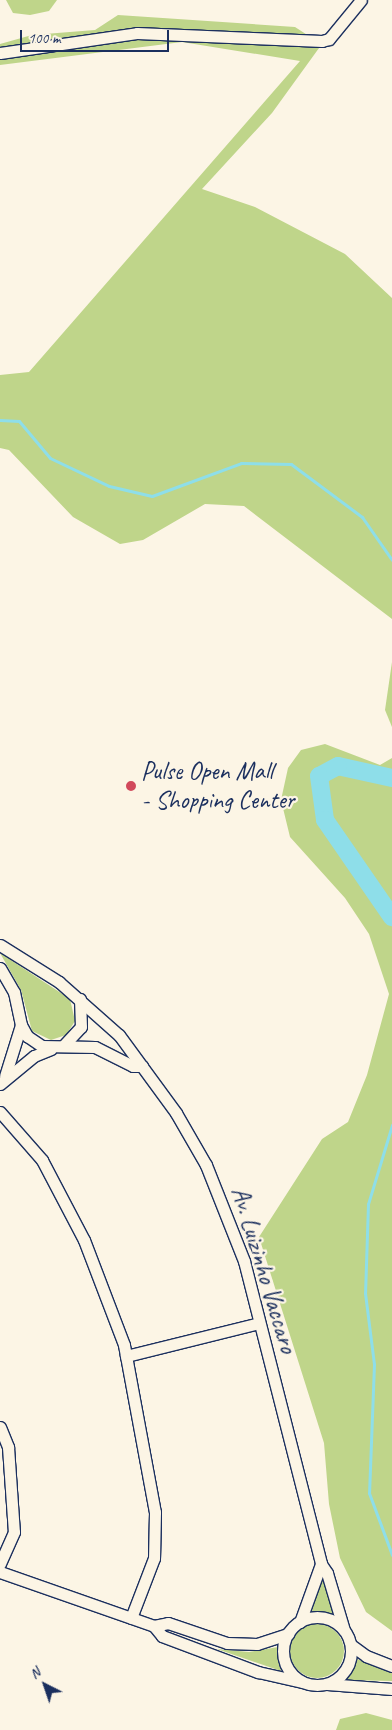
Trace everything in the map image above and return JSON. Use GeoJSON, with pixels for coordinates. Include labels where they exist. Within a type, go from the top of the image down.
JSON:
{"type":"FeatureCollection","features":[{"type":"Feature","properties":{"kind":"street"},"geometry":{"type":"LineString","coordinates":[[0,54],[137,33],[322,41],[329,39],[361,0]]}},
{"type":"Feature","properties":{"kind":"street","name":"Av. Luizinho Vaccaro"},"geometry":{"type":"LineString","coordinates":[[0,945],[80,998],[119,1035],[182,1121],[217,1188],[236,1236],[321,1564],[344,1630]]}},
{"type":"Feature","properties":{"kind":"street"},"geometry":{"type":"LineString","coordinates":[[0,968],[14,992],[20,1025],[32,1041],[58,1047],[95,1047],[134,1066],[142,1066]]}},
{"type":"Feature","properties":{"kind":"street"},"geometry":{"type":"LineString","coordinates":[[3,1080],[58,1047],[80,1027],[80,998]]}},
{"type":"Feature","properties":{"kind":"street"},"geometry":{"type":"LineString","coordinates":[[3,1080],[20,1025]]}},
{"type":"Feature","properties":{"kind":"street"},"geometry":{"type":"LineString","coordinates":[[0,1112],[42,1160],[84,1240],[126,1356],[154,1512],[154,1558],[131,1618]]}},
{"type":"Feature","properties":{"kind":"street"},"geometry":{"type":"LineString","coordinates":[[126,1356],[260,1323]]}},
{"type":"Feature","properties":{"kind":"street"},"geometry":{"type":"LineString","coordinates":[[0,1427],[8,1447],[14,1532],[0,1564]]}},
{"type":"Feature","properties":{"kind":"street"},"geometry":{"type":"LineString","coordinates":[[0,1572],[154,1626],[168,1623],[238,1645],[266,1643],[288,1634],[300,1622],[321,1564]]}},
{"type":"Feature","properties":{"kind":"street"},"geometry":{"type":"LineString","coordinates":[[300,1622],[324,1618],[344,1630],[351,1645],[366,1656],[392,1666]]}},
{"type":"Feature","properties":{"kind":"street"},"geometry":{"type":"LineString","coordinates":[[154,1626],[162,1636],[258,1672],[303,1683],[392,1689]]}},
{"type":"Feature","properties":{"kind":"street"},"geometry":{"type":"LineString","coordinates":[[288,1634],[284,1658],[290,1672],[303,1683]]}},
{"type":"Feature","properties":{"kind":"street"},"geometry":{"type":"LineString","coordinates":[[327,1684],[346,1669],[351,1645]]}},
{"type":"Feature","properties":{"kind":"green space"},"geometry":{"type":"Polygon","coordinates":[[[6,0],[57,0],[49,11],[30,15],[13,13],[6,0]]]}},
{"type":"Feature","properties":{"kind":"green space"},"geometry":{"type":"Polygon","coordinates":[[[118,15],[295,27],[312,38],[327,37],[272,113],[202,189],[255,207],[345,254],[392,298],[392,619],[244,506],[205,504],[143,540],[120,544],[73,517],[9,450],[0,448],[0,375],[29,372],[300,61],[182,42],[0,65],[0,44],[32,35],[95,30],[118,15]]]}},
{"type":"Feature","properties":{"kind":"green space"},"geometry":{"type":"Polygon","coordinates":[[[392,662],[392,727],[385,710],[392,662]]]}},
{"type":"Feature","properties":{"kind":"green space"},"geometry":{"type":"Polygon","coordinates":[[[325,744],[380,765],[392,758],[392,1631],[366,1612],[340,1558],[329,1504],[324,1443],[259,1237],[322,1139],[348,1122],[367,1075],[389,994],[369,934],[345,898],[290,837],[281,800],[288,768],[301,750],[325,744]]]}},
{"type":"Feature","properties":{"kind":"green space"},"geometry":{"type":"Polygon","coordinates":[[[0,953],[70,999],[75,1021],[66,1035],[51,1040],[32,1031],[21,990],[0,953]]]}},
{"type":"Feature","properties":{"kind":"green space"},"geometry":{"type":"Polygon","coordinates":[[[322,1576],[333,1614],[312,1611],[322,1576]]]}},
{"type":"Feature","properties":{"kind":"green space"},"geometry":{"type":"Polygon","coordinates":[[[317,1624],[327,1626],[336,1632],[342,1641],[344,1651],[342,1661],[336,1670],[327,1676],[317,1678],[307,1676],[298,1670],[292,1661],[290,1651],[292,1641],[298,1632],[307,1626],[317,1624]]]}},
{"type":"Feature","properties":{"kind":"green space"},"geometry":{"type":"Polygon","coordinates":[[[278,1647],[281,1671],[217,1649],[249,1652],[278,1647]]]}},
{"type":"Feature","properties":{"kind":"green space"},"geometry":{"type":"Polygon","coordinates":[[[357,1659],[392,1673],[392,1681],[346,1680],[357,1659]]]}},
{"type":"Feature","properties":{"kind":"green space"},"geometry":{"type":"Polygon","coordinates":[[[366,1713],[392,1720],[392,1730],[336,1730],[340,1719],[366,1713]]]}},
{"type":"Feature","properties":{"kind":"waterway"},"geometry":{"type":"LineString","coordinates":[[0,420],[19,421],[50,458],[109,486],[152,496],[241,463],[291,464],[362,517],[392,560]]}},
{"type":"Feature","properties":{"kind":"waterway"},"geometry":{"type":"LineString","coordinates":[[392,778],[338,766],[319,776],[325,820],[392,917]]}},
{"type":"Feature","properties":{"kind":"waterway"},"geometry":{"type":"LineString","coordinates":[[392,1125],[368,1204],[365,1293],[374,1364],[369,1493],[392,1555]]}},
{"type":"Feature","properties":{"kind":"place","name":"Pulse Open Mall - Shopping Center"},"geometry":{"type":"Point","coordinates":[131,786]}}]}
